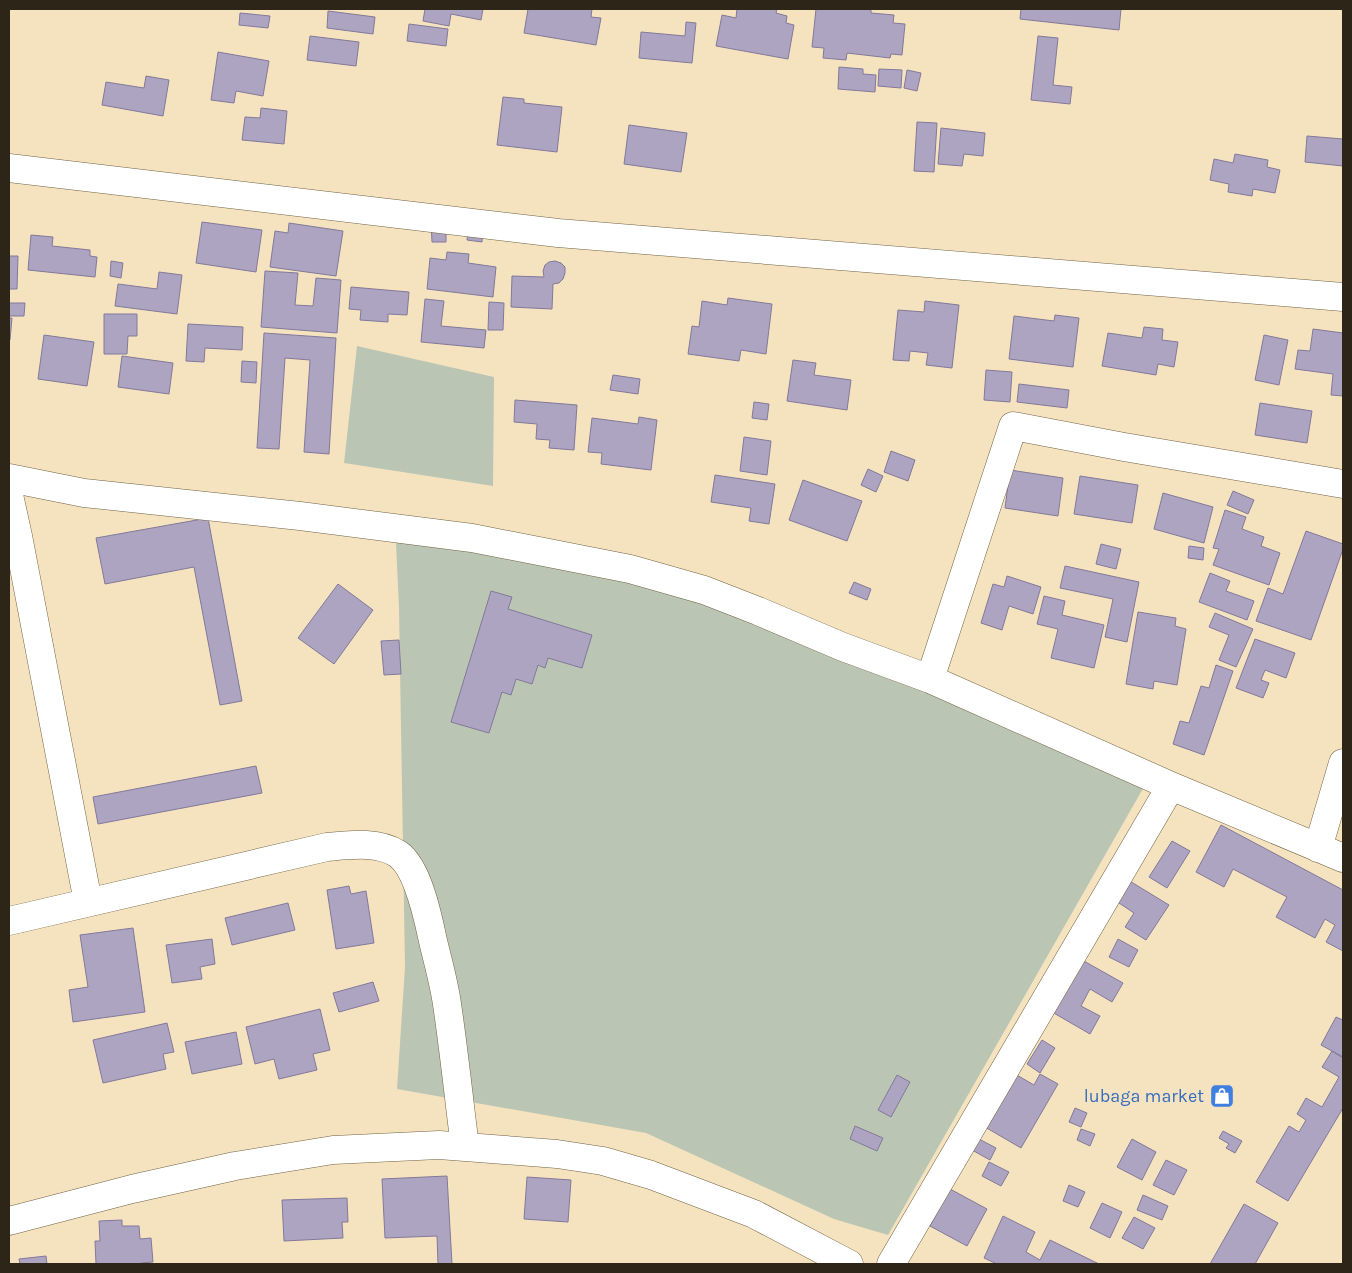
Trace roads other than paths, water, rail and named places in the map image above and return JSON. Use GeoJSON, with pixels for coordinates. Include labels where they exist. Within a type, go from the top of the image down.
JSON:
{"type":"FeatureCollection","features":[{"type":"Feature","properties":{"kind":"street"},"geometry":{"type":"LineString","coordinates":[[9,168],[558,234],[1343,297]]}},
{"type":"Feature","properties":{"kind":"street"},"geometry":{"type":"LineString","coordinates":[[930,679],[1013,426],[1124,448],[1343,484]]}},
{"type":"Feature","properties":{"kind":"street"},"geometry":{"type":"LineString","coordinates":[[9,478],[84,493],[300,516],[472,538],[630,569],[704,590],[842,647],[930,679],[1171,786],[1343,858]]}},
{"type":"Feature","properties":{"kind":"street"},"geometry":{"type":"LineString","coordinates":[[9,495],[88,902]]}},
{"type":"Feature","properties":{"kind":"street"},"geometry":{"type":"LineString","coordinates":[[1318,848],[1343,763]]}},
{"type":"Feature","properties":{"kind":"street"},"geometry":{"type":"LineString","coordinates":[[891,1264],[1171,786]]}},
{"type":"Feature","properties":{"kind":"street"},"geometry":{"type":"LineString","coordinates":[[9,921],[327,846],[364,845],[384,848],[399,855],[422,894],[443,984],[447,1002],[465,1147]]}},
{"type":"Feature","properties":{"kind":"street"},"geometry":{"type":"LineString","coordinates":[[9,1221],[132,1188],[245,1164],[333,1150],[439,1145],[557,1154],[603,1161],[651,1175],[754,1214],[849,1264]]}},
{"type":"Feature","properties":{"kind":"place","name":"lubaga market"},"geometry":{"type":"Point","coordinates":[1222,1096]}}]}
